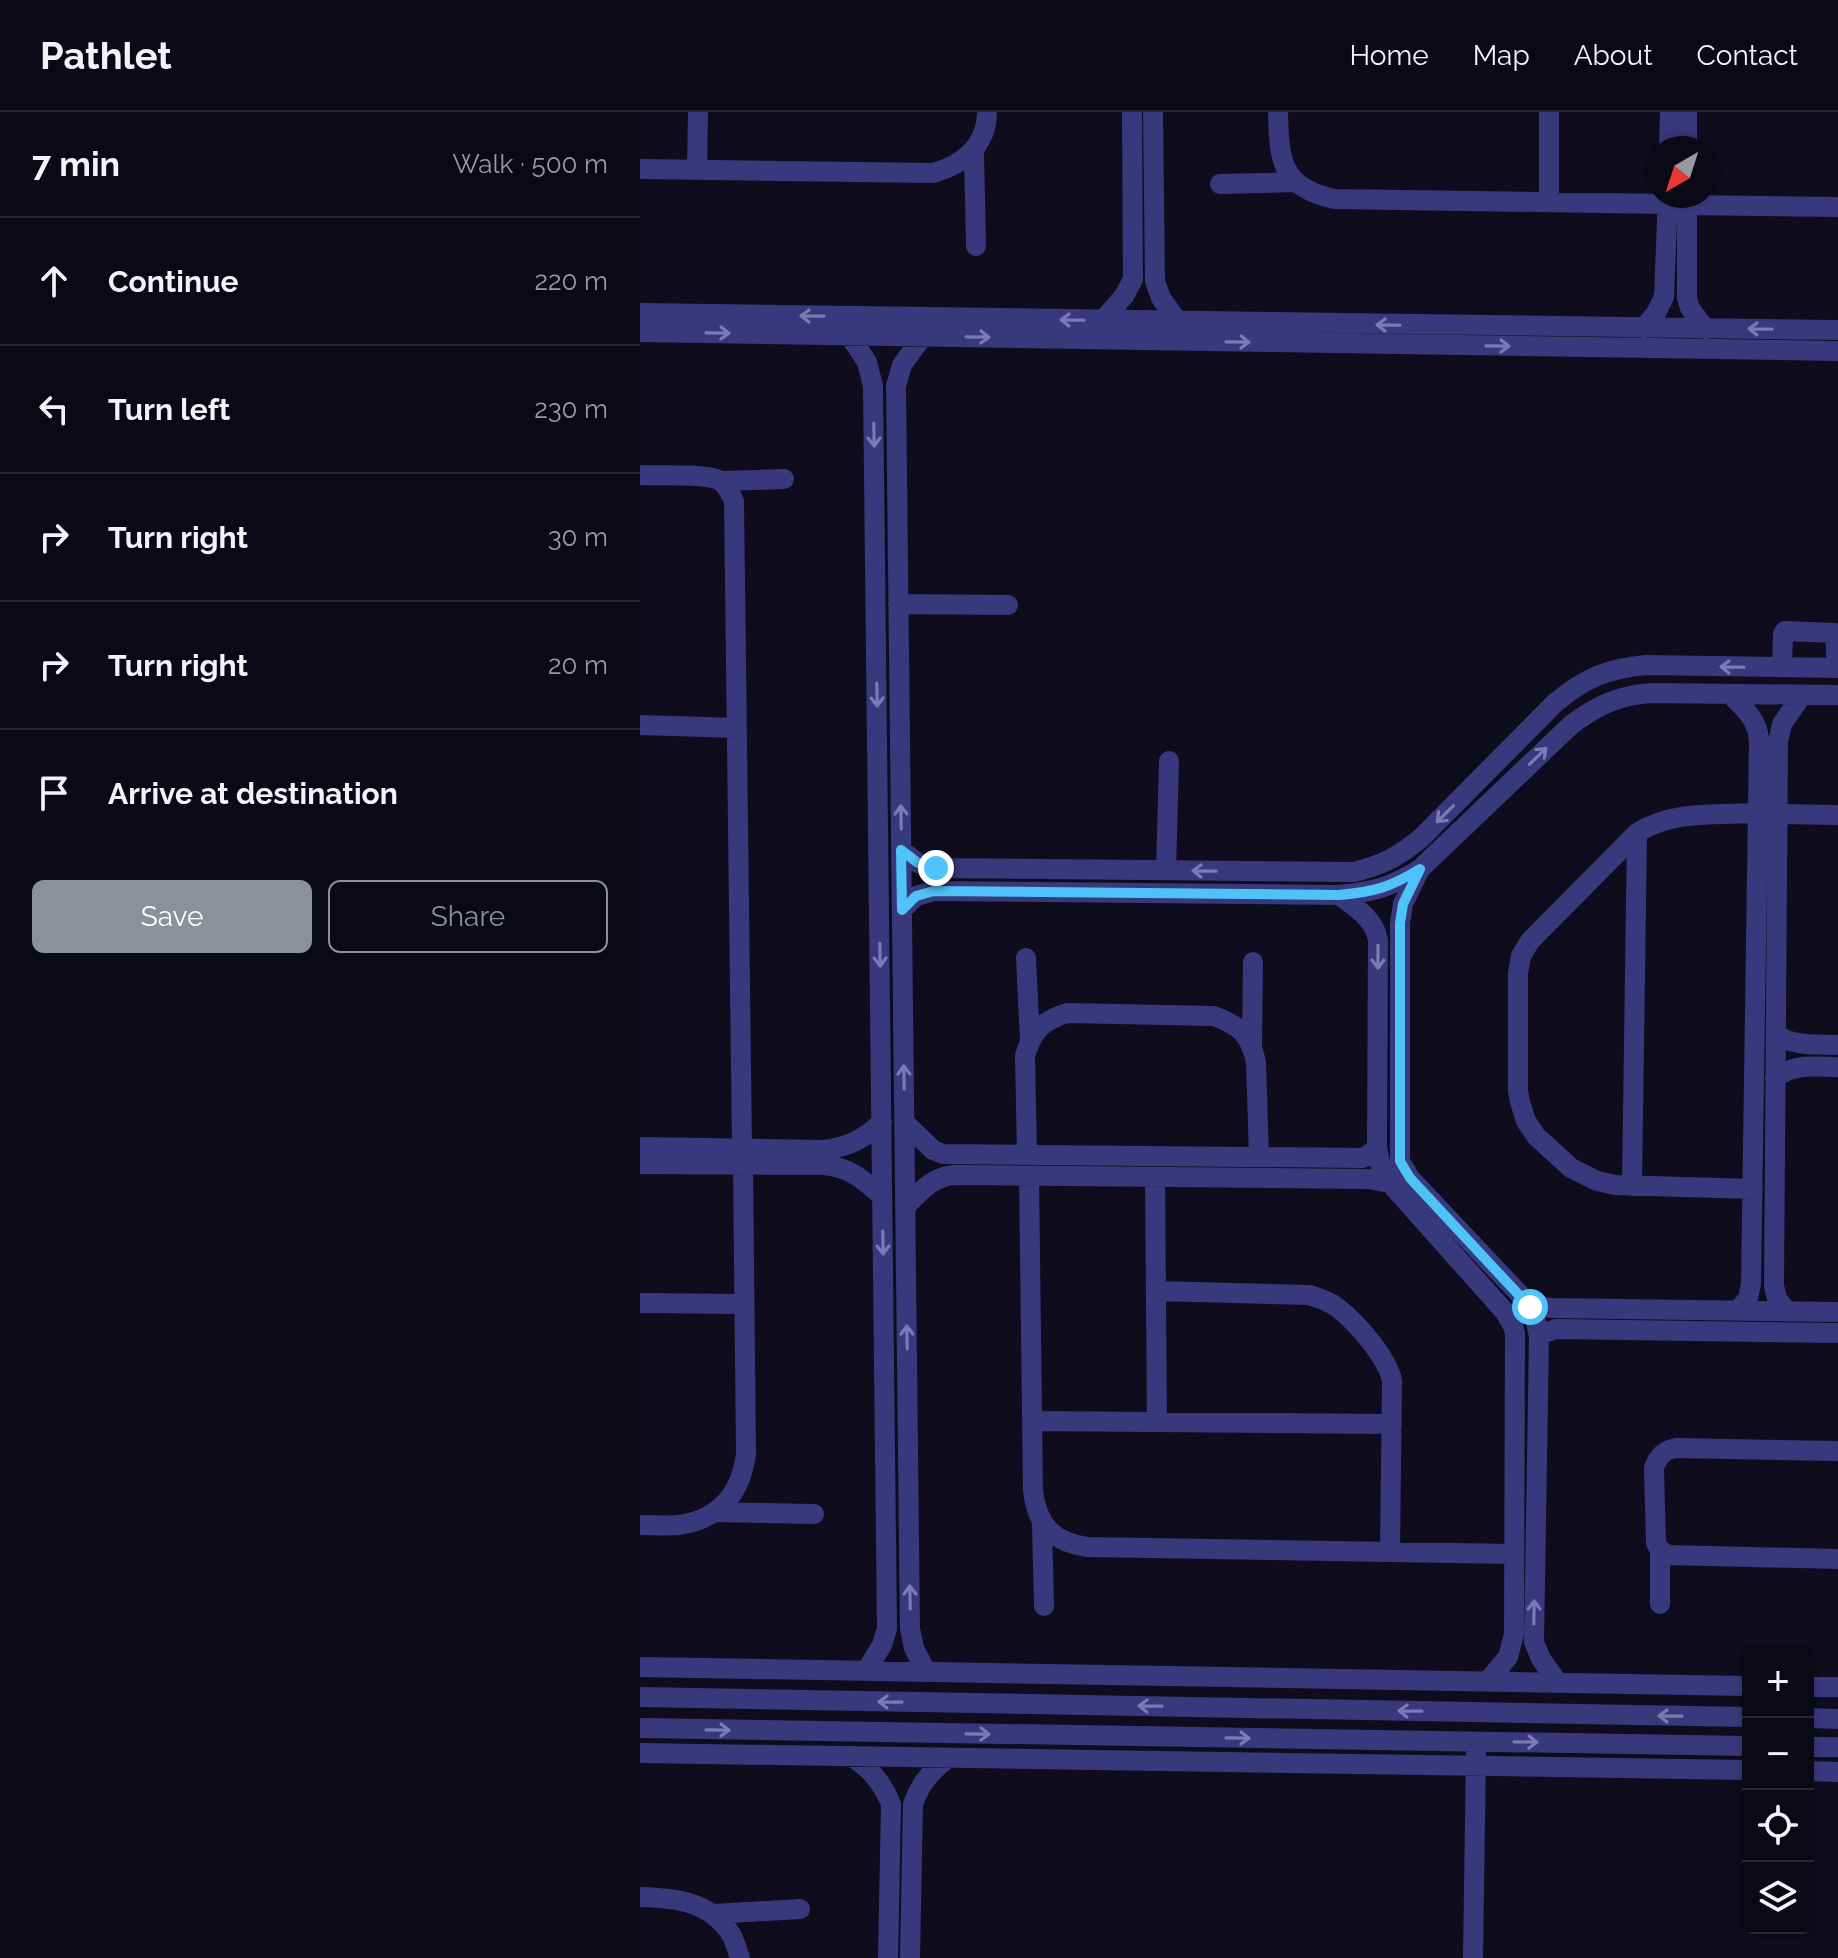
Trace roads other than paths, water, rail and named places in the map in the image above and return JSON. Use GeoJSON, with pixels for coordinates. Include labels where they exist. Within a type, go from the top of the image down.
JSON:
{"type":"FeatureCollection","features":[{"type":"Feature","properties":{"kind":"street"},"geometry":{"type":"LineString","coordinates":[[697,169],[698,112]]}},
{"type":"Feature","properties":{"kind":"street"},"geometry":{"type":"LineString","coordinates":[[640,169],[933,173],[962,162],[974,151],[982,137],[987,112]]}},
{"type":"Feature","properties":{"kind":"street"},"geometry":{"type":"LineString","coordinates":[[1132,112],[1144,259],[1157,290],[1178,322]]}},
{"type":"Feature","properties":{"kind":"street"},"geometry":{"type":"LineString","coordinates":[[1102,321],[1130,288],[1144,259],[1153,112]]}},
{"type":"Feature","properties":{"kind":"street"},"geometry":{"type":"LineString","coordinates":[[1278,112],[1279,145],[1284,165],[1296,182],[1314,194],[1334,199],[1646,200]]}},
{"type":"Feature","properties":{"kind":"street"},"geometry":{"type":"LineString","coordinates":[[1549,112],[1549,202]]}},
{"type":"Feature","properties":{"kind":"street"},"geometry":{"type":"LineString","coordinates":[[1669,136],[1670,112]]}},
{"type":"Feature","properties":{"kind":"street"},"geometry":{"type":"LineString","coordinates":[[1687,112],[1687,136]]}},
{"type":"Feature","properties":{"kind":"street"},"geometry":{"type":"LineString","coordinates":[[974,151],[976,246]]}},
{"type":"Feature","properties":{"kind":"street"},"geometry":{"type":"LineString","coordinates":[[1220,184],[1296,182]]}},
{"type":"Feature","properties":{"kind":"street"},"geometry":{"type":"LineString","coordinates":[[1718,202],[1838,207]]}},
{"type":"Feature","properties":{"kind":"street"},"geometry":{"type":"LineString","coordinates":[[1644,328],[1676,287],[1677,208]]}},
{"type":"Feature","properties":{"kind":"street"},"geometry":{"type":"LineString","coordinates":[[1676,287],[1687,298],[1690,308],[1705,329]]}},
{"type":"Feature","properties":{"kind":"street"},"geometry":{"type":"LineString","coordinates":[[640,313],[1178,322],[1838,351]]}},
{"type":"Feature","properties":{"kind":"street"},"geometry":{"type":"LineString","coordinates":[[640,332],[923,336],[1425,335],[1644,328],[1838,330]]}},
{"type":"Feature","properties":{"kind":"street"},"geometry":{"type":"LineString","coordinates":[[849,335],[867,362],[873,386],[887,1629],[882,1645],[866,1671]]}},
{"type":"Feature","properties":{"kind":"street"},"geometry":{"type":"LineString","coordinates":[[923,336],[902,365],[896,386],[910,1629],[914,1648],[926,1672]]}},
{"type":"Feature","properties":{"kind":"street"},"geometry":{"type":"LineString","coordinates":[[873,386],[896,386]]}},
{"type":"Feature","properties":{"kind":"street"},"geometry":{"type":"LineString","coordinates":[[640,475],[710,477],[722,481],[784,479]]}},
{"type":"Feature","properties":{"kind":"street"},"geometry":{"type":"LineString","coordinates":[[640,1525],[677,1525],[697,1521],[716,1512],[729,1500],[738,1485],[746,1454],[734,501],[722,481]]}},
{"type":"Feature","properties":{"kind":"street"},"geometry":{"type":"LineString","coordinates":[[898,604],[1008,605]]}},
{"type":"Feature","properties":{"kind":"street"},"geometry":{"type":"LineString","coordinates":[[901,850],[918,863],[936,868],[1354,872],[1379,866],[1421,838],[1555,703],[1574,687],[1596,675],[1645,665],[1837,668],[1835,633],[1785,631],[1782,667]]}},
{"type":"Feature","properties":{"kind":"street"},"geometry":{"type":"LineString","coordinates":[[902,910],[916,896],[934,891],[1368,893],[1396,884],[1420,869],[1571,725],[1609,701],[1652,693],[1838,695]]}},
{"type":"Feature","properties":{"kind":"street"},"geometry":{"type":"LineString","coordinates":[[1730,694],[1754,719],[1758,729],[1768,813],[1776,1034],[1774,1286],[1777,1299],[1787,1311]]}},
{"type":"Feature","properties":{"kind":"street"},"geometry":{"type":"LineString","coordinates":[[1738,1311],[1750,1291],[1768,813],[1779,732],[1802,695]]}},
{"type":"Feature","properties":{"kind":"street"},"geometry":{"type":"LineString","coordinates":[[640,725],[737,728]]}},
{"type":"Feature","properties":{"kind":"street"},"geometry":{"type":"LineString","coordinates":[[1166,871],[1169,761]]}},
{"type":"Feature","properties":{"kind":"street"},"geometry":{"type":"LineString","coordinates":[[1485,774],[1502,791]]}},
{"type":"Feature","properties":{"kind":"street"},"geometry":{"type":"LineString","coordinates":[[1753,1189],[1606,1184],[1579,1173],[1548,1147],[1531,1129],[1518,1091],[1519,964],[1530,941],[1637,833],[1654,823],[1676,817],[1768,813],[1838,815]]}},
{"type":"Feature","properties":{"kind":"street"},"geometry":{"type":"LineString","coordinates":[[1632,1186],[1637,833]]}},
{"type":"Feature","properties":{"kind":"street"},"geometry":{"type":"LineString","coordinates":[[1420,869],[1403,904],[1400,923],[1400,1161],[1410,1178],[1524,1299],[1535,1317],[1539,1337],[1534,1642],[1541,1659],[1558,1683]]}},
{"type":"Feature","properties":{"kind":"street"},"geometry":{"type":"LineString","coordinates":[[1339,895],[1366,915],[1378,940],[1377,1148],[1381,1167],[1390,1183],[1505,1312],[1515,1334],[1513,1642],[1508,1657],[1487,1682]]}},
{"type":"Feature","properties":{"kind":"street"},"geometry":{"type":"LineString","coordinates":[[1026,958],[1030,1041]]}},
{"type":"Feature","properties":{"kind":"street"},"geometry":{"type":"LineString","coordinates":[[1252,1047],[1253,962]]}},
{"type":"Feature","properties":{"kind":"street"},"geometry":{"type":"LineString","coordinates":[[880,993],[903,993]]}},
{"type":"Feature","properties":{"kind":"street"},"geometry":{"type":"LineString","coordinates":[[1259,1157],[1256,1062],[1244,1033],[1232,1023],[1214,1016],[1067,1013],[1052,1018],[1039,1028],[1030,1041],[1025,1056],[1033,1491],[1035,1507],[1042,1523],[1062,1540],[1087,1547],[1514,1554]]}},
{"type":"Feature","properties":{"kind":"street"},"geometry":{"type":"LineString","coordinates":[[1776,1034],[1795,1044],[1838,1045]]}},
{"type":"Feature","properties":{"kind":"street"},"geometry":{"type":"LineString","coordinates":[[1775,1078],[1796,1067],[1838,1067]]}},
{"type":"Feature","properties":{"kind":"street"},"geometry":{"type":"LineString","coordinates":[[824,1158],[856,1142],[882,1122]]}},
{"type":"Feature","properties":{"kind":"street"},"geometry":{"type":"LineString","coordinates":[[905,1123],[922,1142],[943,1154],[954,1165]]}},
{"type":"Feature","properties":{"kind":"street"},"geometry":{"type":"LineString","coordinates":[[640,1147],[742,1157]]}},
{"type":"Feature","properties":{"kind":"street"},"geometry":{"type":"LineString","coordinates":[[906,1206],[931,1181],[954,1165],[1259,1157],[1363,1158],[1377,1148]]}},
{"type":"Feature","properties":{"kind":"street"},"geometry":{"type":"LineString","coordinates":[[640,1164],[742,1157],[824,1158],[852,1172],[882,1196]]}},
{"type":"Feature","properties":{"kind":"street"},"geometry":{"type":"LineString","coordinates":[[1028,1165],[1155,1177],[1368,1179],[1390,1183]]}},
{"type":"Feature","properties":{"kind":"street"},"geometry":{"type":"LineString","coordinates":[[1155,1177],[1157,1422]]}},
{"type":"Feature","properties":{"kind":"street"},"geometry":{"type":"LineString","coordinates":[[1156,1291],[1309,1295],[1337,1307],[1376,1349],[1392,1380],[1390,1552]]}},
{"type":"Feature","properties":{"kind":"street"},"geometry":{"type":"LineString","coordinates":[[1524,1299],[1537,1306],[1551,1308],[1838,1312]]}},
{"type":"Feature","properties":{"kind":"street"},"geometry":{"type":"LineString","coordinates":[[640,1303],[744,1304]]}},
{"type":"Feature","properties":{"kind":"street"},"geometry":{"type":"LineString","coordinates":[[1539,1337],[1556,1329],[1838,1333]]}},
{"type":"Feature","properties":{"kind":"street"},"geometry":{"type":"LineString","coordinates":[[1032,1421],[1392,1424]]}},
{"type":"Feature","properties":{"kind":"street"},"geometry":{"type":"LineString","coordinates":[[1838,1451],[1668,1450],[1656,1460],[1654,1468],[1656,1543],[1668,1555],[1838,1559]]}},
{"type":"Feature","properties":{"kind":"street"},"geometry":{"type":"LineString","coordinates":[[716,1512],[814,1514]]}},
{"type":"Feature","properties":{"kind":"street"},"geometry":{"type":"LineString","coordinates":[[1042,1523],[1044,1606]]}},
{"type":"Feature","properties":{"kind":"street"},"geometry":{"type":"LineString","coordinates":[[1660,1550],[1660,1604]]}},
{"type":"Feature","properties":{"kind":"street"},"geometry":{"type":"LineString","coordinates":[[887,1629],[910,1629]]}},
{"type":"Feature","properties":{"kind":"street"},"geometry":{"type":"LineString","coordinates":[[640,1667],[1742,1686]]}},
{"type":"Feature","properties":{"kind":"street"},"geometry":{"type":"LineString","coordinates":[[1814,1687],[1838,1687]]}},
{"type":"Feature","properties":{"kind":"street"},"geometry":{"type":"LineString","coordinates":[[640,1697],[1742,1717]]}},
{"type":"Feature","properties":{"kind":"street"},"geometry":{"type":"LineString","coordinates":[[1473,1958],[1477,1712]]}},
{"type":"Feature","properties":{"kind":"street"},"geometry":{"type":"LineString","coordinates":[[1814,1718],[1838,1719]]}},
{"type":"Feature","properties":{"kind":"street"},"geometry":{"type":"LineString","coordinates":[[640,1728],[1742,1746]]}},
{"type":"Feature","properties":{"kind":"street"},"geometry":{"type":"LineString","coordinates":[[1814,1747],[1838,1747]]}},
{"type":"Feature","properties":{"kind":"street"},"geometry":{"type":"LineString","coordinates":[[640,1753],[1742,1770]]}},
{"type":"Feature","properties":{"kind":"street"},"geometry":{"type":"LineString","coordinates":[[850,1756],[870,1770],[885,1789],[891,1804],[888,1958]]}},
{"type":"Feature","properties":{"kind":"street"},"geometry":{"type":"LineString","coordinates":[[910,1958],[913,1804],[926,1778],[948,1758]]}},
{"type":"Feature","properties":{"kind":"street"},"geometry":{"type":"LineString","coordinates":[[1814,1771],[1838,1772]]}},
{"type":"Feature","properties":{"kind":"street"},"geometry":{"type":"LineString","coordinates":[[890,1847],[912,1847]]}},
{"type":"Feature","properties":{"kind":"street"},"geometry":{"type":"LineString","coordinates":[[640,1897],[688,1901],[713,1914],[732,1935],[740,1958]]}},
{"type":"Feature","properties":{"kind":"street"},"geometry":{"type":"LineString","coordinates":[[713,1914],[800,1909]]}}]}
